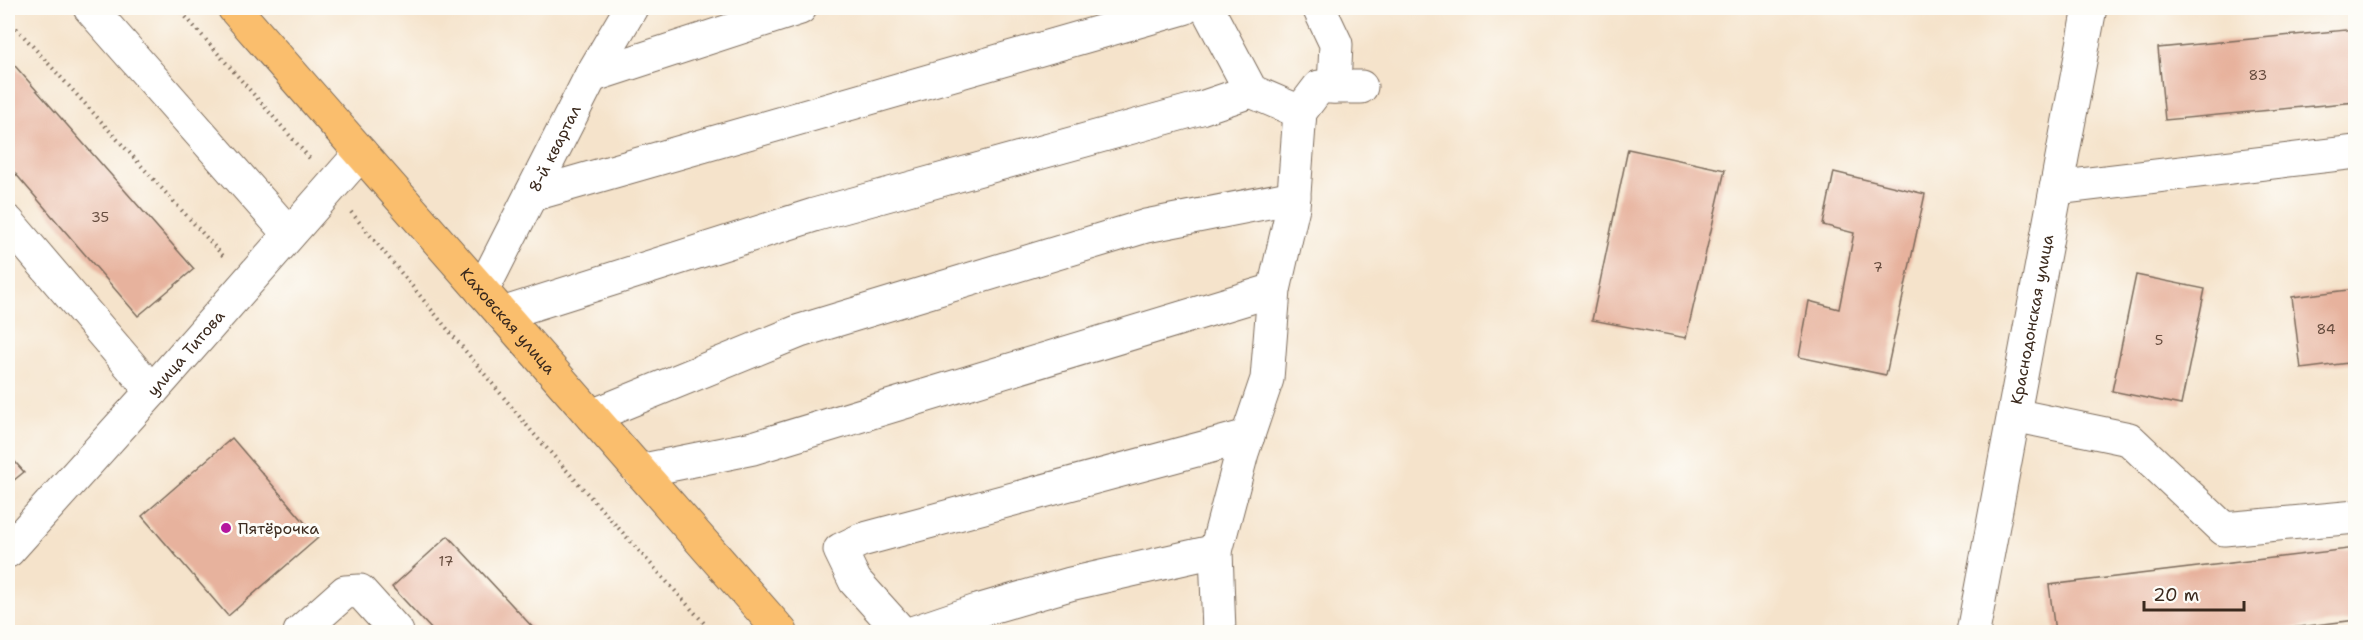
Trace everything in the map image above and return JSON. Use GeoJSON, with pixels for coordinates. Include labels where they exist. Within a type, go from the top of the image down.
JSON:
{"type":"FeatureCollection","features":[{"type":"Feature","properties":{"kind":"main road","name":"Каховская улица"},"geometry":{"type":"LineString","coordinates":[[234,8],[781,633]]}},
{"type":"Feature","properties":{"kind":"street"},"geometry":{"type":"LineString","coordinates":[[90,8],[289,234]]}},
{"type":"Feature","properties":{"kind":"street","name":"8-й квартал"},"geometry":{"type":"LineString","coordinates":[[492,303],[531,195],[591,76],[631,8]]}},
{"type":"Feature","properties":{"kind":"street"},"geometry":{"type":"LineString","coordinates":[[591,76],[800,8]]}},
{"type":"Feature","properties":{"kind":"street"},"geometry":{"type":"LineString","coordinates":[[531,195],[1184,8]]}},
{"type":"Feature","properties":{"kind":"street"},"geometry":{"type":"LineString","coordinates":[[1207,8],[1251,91],[1300,112]]}},
{"type":"Feature","properties":{"kind":"street"},"geometry":{"type":"LineString","coordinates":[[1219,633],[1215,551],[1267,379],[1274,290],[1294,196],[1300,112],[1319,87],[1347,87],[1336,44],[1319,8]]}},
{"type":"Feature","properties":{"kind":"street","name":"Краснодонская улица"},"geometry":{"type":"LineString","coordinates":[[1973,633],[2090,8]]}},
{"type":"Feature","properties":{"kind":"street"},"geometry":{"type":"LineString","coordinates":[[492,303],[1201,108],[1251,91]]}},
{"type":"Feature","properties":{"kind":"street"},"geometry":{"type":"LineString","coordinates":[[2056,188],[2355,152]]}},
{"type":"Feature","properties":{"kind":"street","name":"улица Титова"},"geometry":{"type":"LineString","coordinates":[[8,551],[361,153]]}},
{"type":"Feature","properties":{"kind":"street"},"geometry":{"type":"LineString","coordinates":[[592,416],[800,331],[1146,226],[1294,196]]}},
{"type":"Feature","properties":{"kind":"street"},"geometry":{"type":"LineString","coordinates":[[8,222],[152,391]]}},
{"type":"Feature","properties":{"kind":"street"},"geometry":{"type":"LineString","coordinates":[[639,471],[753,448],[1274,290]]}},
{"type":"Feature","properties":{"kind":"street"},"geometry":{"type":"LineString","coordinates":[[2014,415],[2129,439],[2224,529],[2355,517]]}},
{"type":"Feature","properties":{"kind":"street"},"geometry":{"type":"LineString","coordinates":[[901,633],[855,581],[840,550],[861,540],[1248,436]]}},
{"type":"Feature","properties":{"kind":"street"},"geometry":{"type":"LineString","coordinates":[[915,633],[977,611],[1070,584],[1215,551]]}},
{"type":"Feature","properties":{"kind":"street"},"geometry":{"type":"LineString","coordinates":[[300,633],[345,592],[360,591],[397,633]]}},
{"type":"Feature","properties":{"kind":"path"},"geometry":{"type":"LineString","coordinates":[[178,8],[310,159],[533,433],[712,633]]}},
{"type":"Feature","properties":{"kind":"path"},"geometry":{"type":"LineString","coordinates":[[8,19],[231,265]]}},
{"type":"Feature","properties":{"kind":"building"},"geometry":{"type":"Polygon","coordinates":[[[2356,29],[2356,102],[2165,120],[2158,48],[2356,29]]]}},
{"type":"Feature","properties":{"kind":"building"},"geometry":{"type":"Polygon","coordinates":[[[8,58],[194,269],[138,316],[8,165],[8,58]]]}},
{"type":"Feature","properties":{"kind":"building"},"geometry":{"type":"Polygon","coordinates":[[[1628,149],[1725,170],[1686,338],[1592,320],[1628,149]]]}},
{"type":"Feature","properties":{"kind":"building"},"geometry":{"type":"Polygon","coordinates":[[[1834,172],[1925,194],[1886,375],[1799,357],[1809,301],[1839,309],[1854,233],[1823,225],[1834,172]]]}},
{"type":"Feature","properties":{"kind":"building"},"geometry":{"type":"Polygon","coordinates":[[[2136,275],[2205,289],[2181,405],[2112,391],[2136,275]]]}},
{"type":"Feature","properties":{"kind":"building"},"geometry":{"type":"Polygon","coordinates":[[[2356,289],[2356,362],[2301,369],[2292,297],[2356,289]]]}},
{"type":"Feature","properties":{"kind":"building"},"geometry":{"type":"Polygon","coordinates":[[[232,438],[318,538],[228,616],[142,516],[232,438]]]}},
{"type":"Feature","properties":{"kind":"building"},"geometry":{"type":"Polygon","coordinates":[[[8,454],[24,472],[8,485],[8,454]]]}},
{"type":"Feature","properties":{"kind":"building"},"geometry":{"type":"Polygon","coordinates":[[[448,536],[537,632],[434,632],[392,587],[448,536]]]}},
{"type":"Feature","properties":{"kind":"building"},"geometry":{"type":"Polygon","coordinates":[[[2356,548],[2356,620],[2258,632],[2055,632],[2049,585],[2356,548]]]}},
{"type":"Feature","properties":{"kind":"place","name":"Пятёрочка"},"geometry":{"type":"Point","coordinates":[226,528]}}]}
